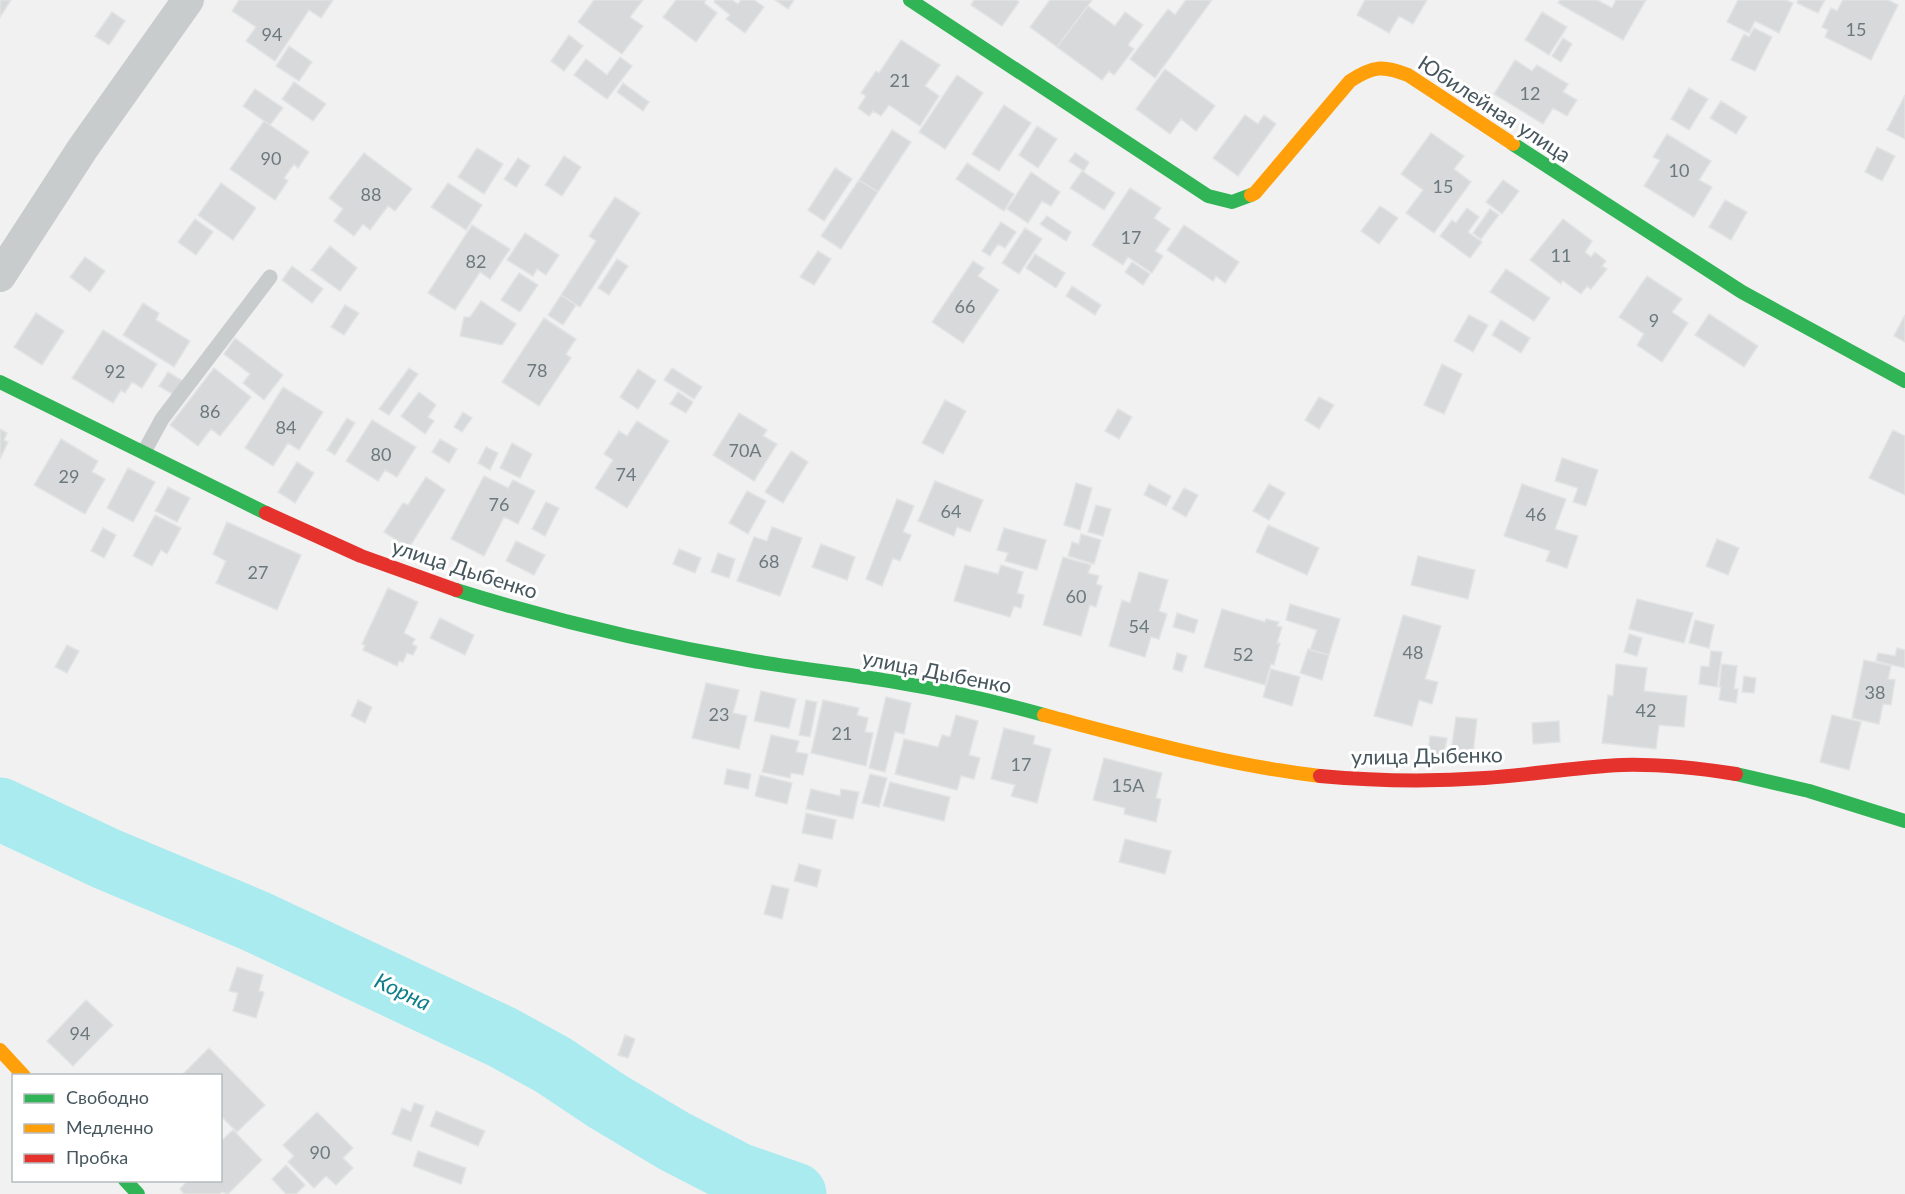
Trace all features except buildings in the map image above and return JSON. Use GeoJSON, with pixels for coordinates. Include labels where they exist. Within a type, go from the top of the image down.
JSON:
{"type":"FeatureCollection","features":[{"type":"Feature","properties":{"kind":"street"},"geometry":{"type":"LineString","coordinates":[[0,276],[83,148],[188,0]]}},
{"type":"Feature","properties":{"kind":"street","name":"Юбилейная улица"},"geometry":{"type":"LineString","coordinates":[[910,0],[1208,196],[1227,203],[1241,200],[1255,193],[1350,81],[1367,69],[1387,66],[1408,75],[1613,210],[1742,291],[1905,381]]}},
{"type":"Feature","properties":{"kind":"street","name":"улица Дыбенко"},"geometry":{"type":"LineString","coordinates":[[0,382],[339,546],[410,574],[504,606],[676,646],[749,660],[948,691],[1218,759],[1294,772],[1355,779],[1412,781],[1486,778],[1596,766],[1648,765],[1711,769],[1771,781],[1905,821]]}},
{"type":"Feature","properties":{"kind":"street"},"geometry":{"type":"LineString","coordinates":[[0,1050],[22,1074]]}},
{"type":"Feature","properties":{"kind":"street"},"geometry":{"type":"LineString","coordinates":[[127,1182],[138,1194]]}},
{"type":"Feature","properties":{"kind":"lane"},"geometry":{"type":"LineString","coordinates":[[144,452],[162,419],[270,277]]}},
{"type":"Feature","properties":{"kind":"waterway","name":"Корна"},"geometry":{"type":"LineString","coordinates":[[0,809],[107,859],[255,921],[502,1037],[553,1065],[674,1141],[738,1174],[795,1194]]}},
{"type":"Feature","properties":{"kind":"traffic: fast"},"geometry":{"type":"LineString","coordinates":[[910,0],[1208,196],[1232,202],[1251,195]]}},
{"type":"Feature","properties":{"kind":"traffic: fast"},"geometry":{"type":"LineString","coordinates":[[1513,144],[1742,292],[1905,381]]}},
{"type":"Feature","properties":{"kind":"traffic: fast"},"geometry":{"type":"LineString","coordinates":[[0,382],[266,513]]}},
{"type":"Feature","properties":{"kind":"traffic: fast"},"geometry":{"type":"LineString","coordinates":[[456,590],[564,621],[674,646],[919,686],[1044,715]]}},
{"type":"Feature","properties":{"kind":"traffic: fast"},"geometry":{"type":"LineString","coordinates":[[1736,774],[1809,791],[1905,821]]}},
{"type":"Feature","properties":{"kind":"traffic: fast"},"geometry":{"type":"LineString","coordinates":[[127,1182],[138,1194]]}},
{"type":"Feature","properties":{"kind":"traffic: slow"},"geometry":{"type":"LineString","coordinates":[[1251,195],[1350,81],[1372,70],[1385,69],[1408,75],[1513,144]]}},
{"type":"Feature","properties":{"kind":"traffic: slow"},"geometry":{"type":"LineString","coordinates":[[1044,715],[1215,758],[1320,776]]}},
{"type":"Feature","properties":{"kind":"traffic: slow"},"geometry":{"type":"LineString","coordinates":[[0,1050],[22,1074]]}},
{"type":"Feature","properties":{"kind":"traffic: jam"},"geometry":{"type":"LineString","coordinates":[[266,513],[361,556],[456,590]]}},
{"type":"Feature","properties":{"kind":"traffic: jam"},"geometry":{"type":"LineString","coordinates":[[1320,776],[1382,780],[1444,780],[1636,765],[1679,767],[1736,774]]}}]}
